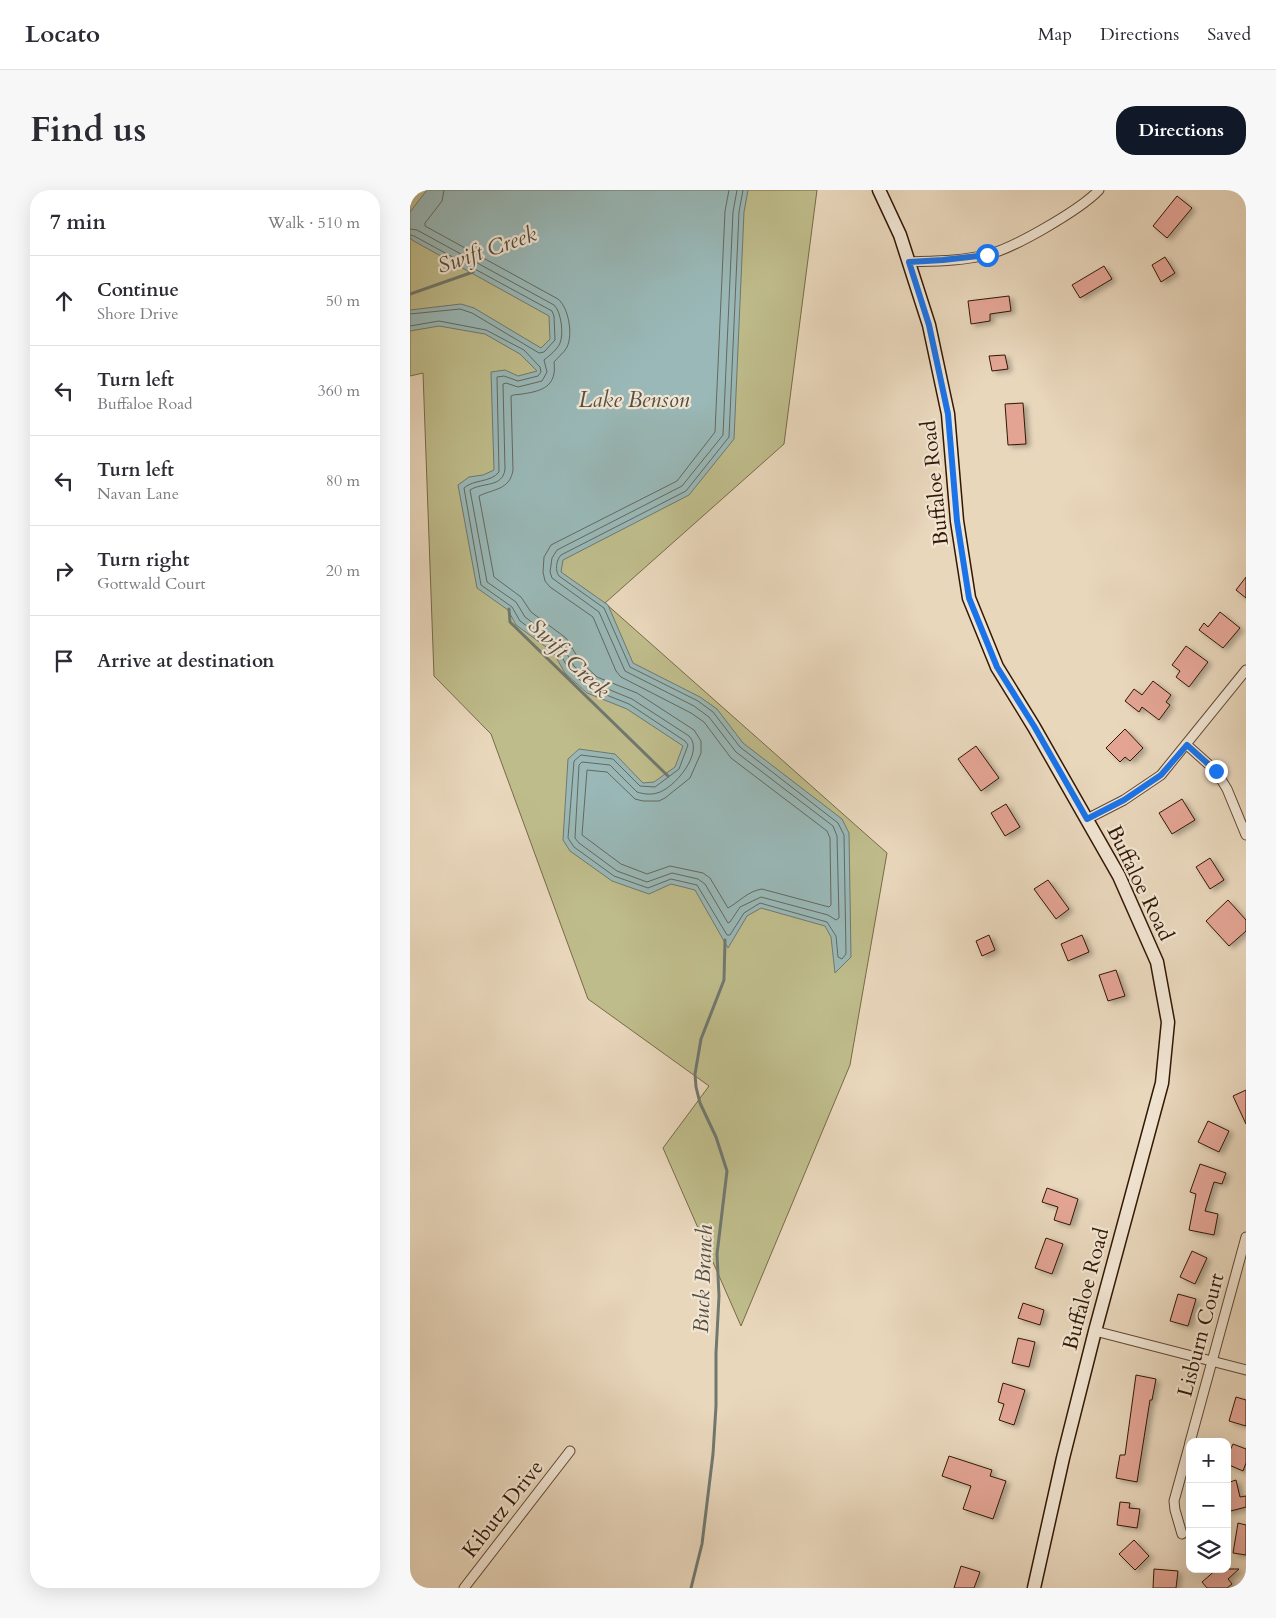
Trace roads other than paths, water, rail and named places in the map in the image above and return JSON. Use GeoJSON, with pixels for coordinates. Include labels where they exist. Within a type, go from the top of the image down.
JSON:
{"type":"FeatureCollection","features":[{"type":"Feature","properties":{"kind":"street","name":"Buffaloe Road"},"geometry":{"type":"LineString","coordinates":[[880,190],[900,235],[929,325],[948,414],[957,521],[969,598],[997,667],[1034,726],[1119,876],[1157,962],[1168,1022],[1162,1083],[1095,1331],[1063,1458],[1034,1588]]}},
{"type":"Feature","properties":{"kind":"street"},"geometry":{"type":"LineString","coordinates":[[909,262],[987,255],[1019,241],[1062,218],[1090,200],[1099,190]]}},
{"type":"Feature","properties":{"kind":"street"},"geometry":{"type":"LineString","coordinates":[[1087,819],[1124,800],[1161,775],[1246,670]]}},
{"type":"Feature","properties":{"kind":"street"},"geometry":{"type":"LineString","coordinates":[[1187,745],[1216,771],[1246,835]]}},
{"type":"Feature","properties":{"kind":"street","name":"Lisburn Court"},"geometry":{"type":"LineString","coordinates":[[1191,1438],[1246,1237]]}},
{"type":"Feature","properties":{"kind":"street"},"geometry":{"type":"LineString","coordinates":[[1095,1331],[1246,1370]]}},
{"type":"Feature","properties":{"kind":"street","name":"Kibutz Drive"},"geometry":{"type":"LineString","coordinates":[[464,1588],[570,1451]]}},
{"type":"Feature","properties":{"kind":"street","name":"Lisburn Court"},"geometry":{"type":"LineString","coordinates":[[1182,1534],[1174,1510],[1174,1501],[1186,1457]]}},
{"type":"Feature","properties":{"kind":"water","name":"Lake Benson"},"geometry":{"type":"Polygon","coordinates":[[[427,190],[748,190],[744,212],[734,439],[689,495],[563,560],[561,572],[608,605],[633,663],[700,697],[717,709],[743,743],[842,819],[849,833],[851,957],[835,973],[831,937],[825,926],[761,908],[747,916],[728,948],[695,890],[671,884],[649,894],[612,881],[570,851],[563,840],[568,759],[579,749],[615,754],[643,783],[654,782],[675,767],[683,746],[627,709],[587,693],[565,673],[553,652],[516,625],[508,610],[477,588],[458,485],[469,477],[483,475],[494,470],[491,372],[505,370],[518,376],[537,371],[520,354],[485,334],[439,326],[410,331],[410,310],[461,304],[474,308],[541,348],[550,339],[549,316],[412,240],[410,237],[410,212],[427,190]]]}},
{"type":"Feature","properties":{"kind":"waterway","name":"Swift Creek"},"geometry":{"type":"LineString","coordinates":[[410,294],[473,272]]}},
{"type":"Feature","properties":{"kind":"waterway","name":"Swift Creek"},"geometry":{"type":"LineString","coordinates":[[509,609],[510,622],[668,776]]}},
{"type":"Feature","properties":{"kind":"waterway","name":"Buck Branch"},"geometry":{"type":"LineString","coordinates":[[691,1588],[702,1544],[713,1454],[719,1296],[717,1254],[727,1171],[716,1137],[700,1103],[695,1074],[701,1039],[724,980],[725,940]]}}]}
